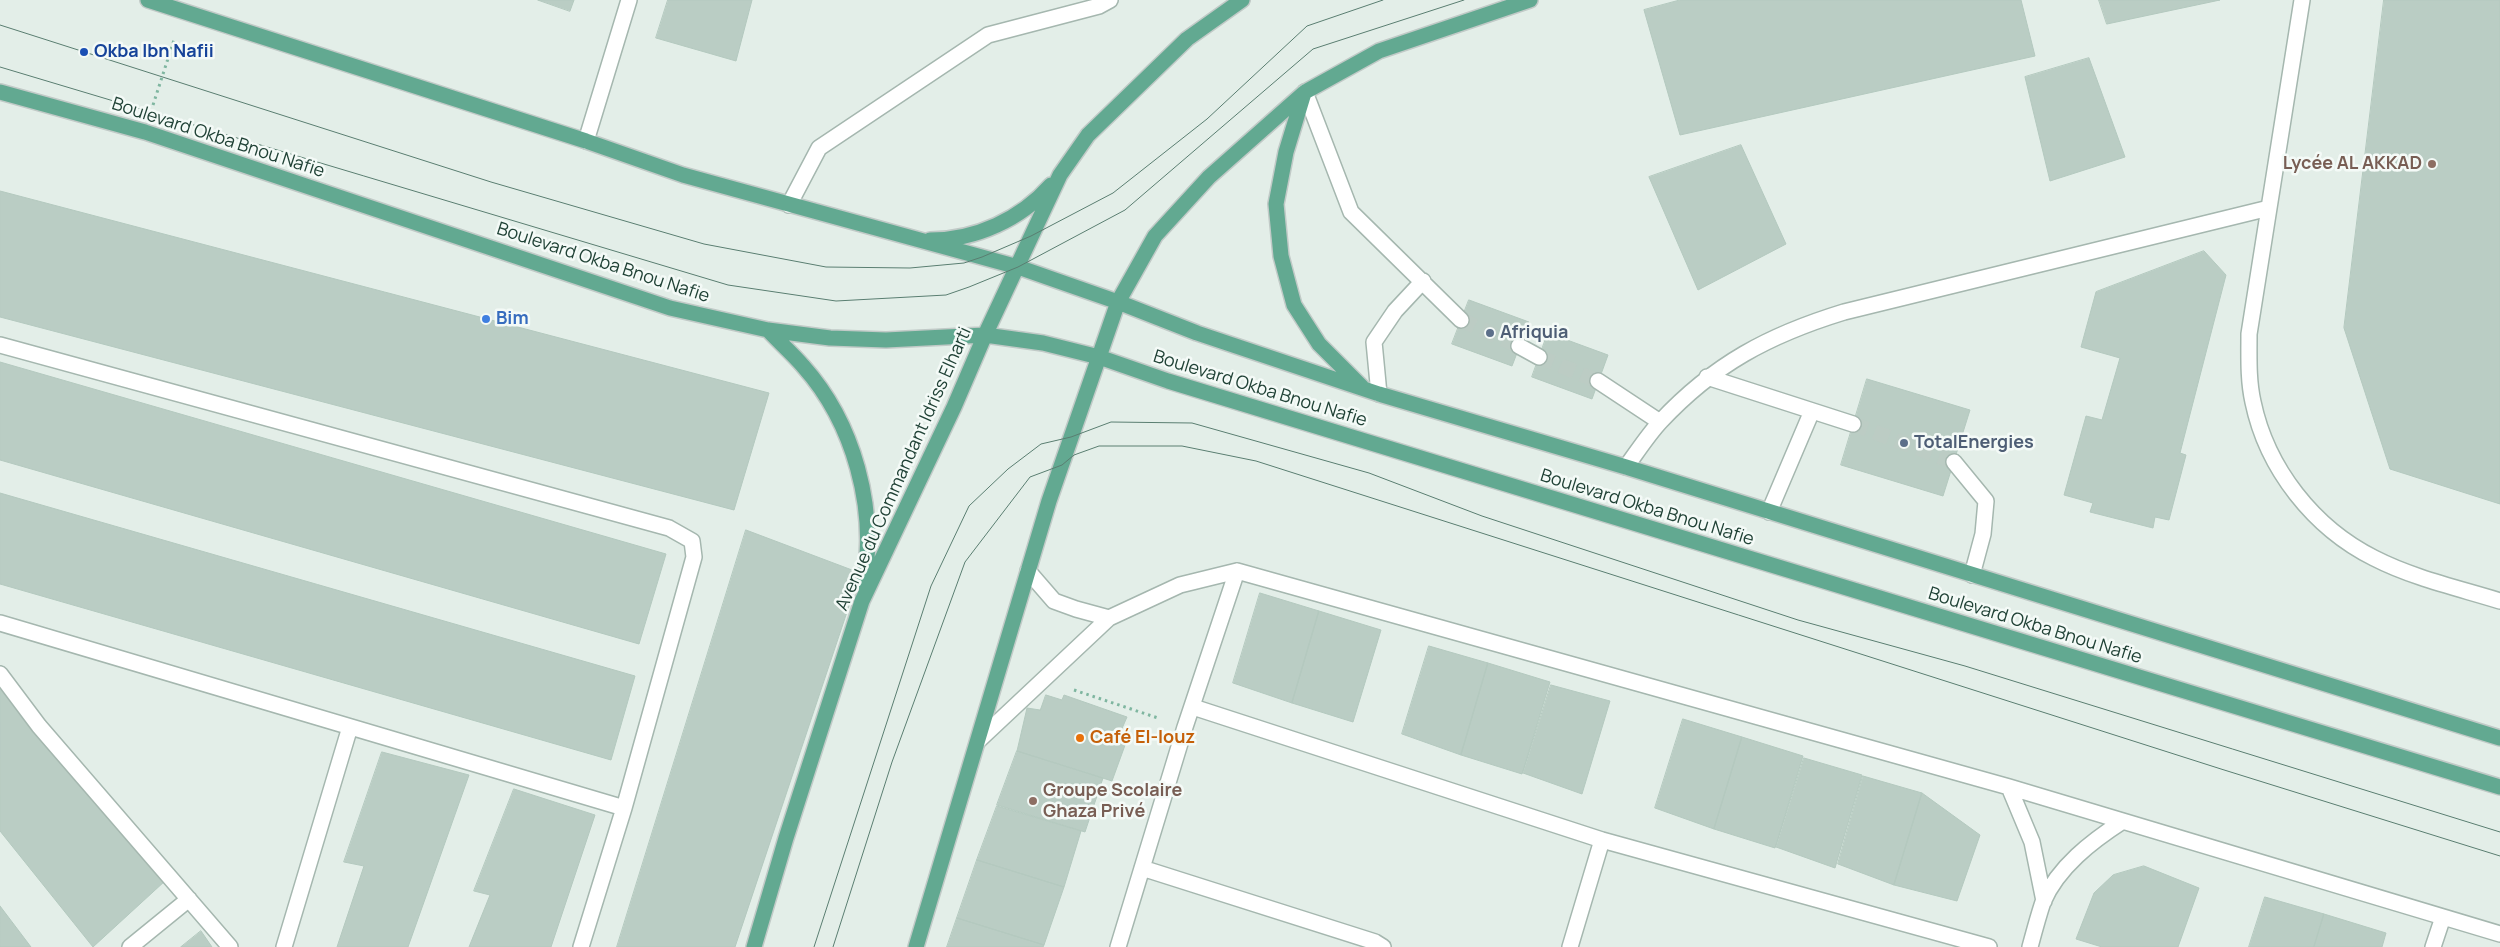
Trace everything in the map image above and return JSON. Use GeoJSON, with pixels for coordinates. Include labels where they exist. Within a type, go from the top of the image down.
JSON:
{"type":"FeatureCollection","features":[{"type":"Feature","properties":{"kind":"main road","name":"Boulevard Okba Bnou Nafie"},"geometry":{"type":"LineString","coordinates":[[148,0],[586,141],[682,175],[913,240],[1018,267],[1118,302],[1197,333],[1379,394],[1626,467],[2500,738]]}},
{"type":"Feature","properties":{"kind":"main road"},"geometry":{"type":"LineString","coordinates":[[913,240],[941,240],[969,235],[995,226],[1020,213],[1042,196],[1060,175],[1088,134],[1187,39],[1242,0]]}},
{"type":"Feature","properties":{"kind":"main road"},"geometry":{"type":"LineString","coordinates":[[916,947],[1049,502],[1118,302],[1155,236],[1209,177],[1305,92],[1379,51],[1530,0]]}},
{"type":"Feature","properties":{"kind":"main road","name":"Boulevard Okba Bnou Nafie"},"geometry":{"type":"LineString","coordinates":[[0,92],[144,132],[670,308],[768,330],[830,338],[886,340],[985,335],[1043,343],[1099,356],[1168,381],[2500,787]]}},
{"type":"Feature","properties":{"kind":"main road"},"geometry":{"type":"LineString","coordinates":[[1305,92],[1286,152],[1276,204],[1281,256],[1294,305],[1319,344],[1365,389]]}},
{"type":"Feature","properties":{"kind":"main road","name":"Avenue du Commandant Idriss Elharti"},"geometry":{"type":"LineString","coordinates":[[754,947],[786,838],[862,601],[950,416],[985,335],[1060,175]]}},
{"type":"Feature","properties":{"kind":"main road"},"geometry":{"type":"LineString","coordinates":[[768,330],[804,367],[833,408],[854,455],[866,505],[869,556],[862,601]]}},
{"type":"Feature","properties":{"kind":"street"},"geometry":{"type":"LineString","coordinates":[[586,141],[629,0]]}},
{"type":"Feature","properties":{"kind":"street"},"geometry":{"type":"LineString","coordinates":[[789,205],[819,148],[988,35],[1099,6],[1110,0]]}},
{"type":"Feature","properties":{"kind":"street"},"geometry":{"type":"LineString","coordinates":[[2302,0],[2249,334],[2249,369],[2258,419],[2277,466],[2296,494],[2319,520],[2345,541],[2374,558],[2406,572],[2500,601]]}},
{"type":"Feature","properties":{"kind":"street"},"geometry":{"type":"LineString","coordinates":[[1305,92],[1351,212],[1461,320]]}},
{"type":"Feature","properties":{"kind":"street"},"geometry":{"type":"LineString","coordinates":[[1626,467],[1660,422],[1707,377],[1750,349],[1796,327],[1844,312],[2270,208]]}},
{"type":"Feature","properties":{"kind":"street"},"geometry":{"type":"LineString","coordinates":[[1379,394],[1374,342],[1395,311],[1423,281]]}},
{"type":"Feature","properties":{"kind":"street"},"geometry":{"type":"LineString","coordinates":[[0,345],[669,528],[692,541],[694,557],[624,808],[581,947]]}},
{"type":"Feature","properties":{"kind":"street"},"geometry":{"type":"LineString","coordinates":[[1519,346],[1539,356]]}},
{"type":"Feature","properties":{"kind":"street"},"geometry":{"type":"LineString","coordinates":[[1707,377],[1853,424]]}},
{"type":"Feature","properties":{"kind":"street"},"geometry":{"type":"LineString","coordinates":[[1598,381],[1660,422]]}},
{"type":"Feature","properties":{"kind":"street"},"geometry":{"type":"LineString","coordinates":[[1769,512],[1812,411]]}},
{"type":"Feature","properties":{"kind":"street"},"geometry":{"type":"LineString","coordinates":[[1954,462],[1986,502],[1983,534],[1972,575]]}},
{"type":"Feature","properties":{"kind":"street"},"geometry":{"type":"LineString","coordinates":[[1028,570],[1054,601],[1076,610],[1109,618]]}},
{"type":"Feature","properties":{"kind":"street"},"geometry":{"type":"LineString","coordinates":[[1118,947],[1185,727],[1237,571]]}},
{"type":"Feature","properties":{"kind":"street"},"geometry":{"type":"LineString","coordinates":[[978,741],[1109,618],[1180,585],[1237,571],[2009,786],[2500,934]]}},
{"type":"Feature","properties":{"kind":"street"},"geometry":{"type":"LineString","coordinates":[[0,623],[624,808]]}},
{"type":"Feature","properties":{"kind":"street"},"geometry":{"type":"LineString","coordinates":[[0,674],[39,726],[230,947]]}},
{"type":"Feature","properties":{"kind":"street"},"geometry":{"type":"LineString","coordinates":[[1193,707],[1602,840],[1989,947]]}},
{"type":"Feature","properties":{"kind":"street"},"geometry":{"type":"LineString","coordinates":[[284,947],[350,727]]}},
{"type":"Feature","properties":{"kind":"street"},"geometry":{"type":"LineString","coordinates":[[2009,786],[2032,842],[2044,901]]}},
{"type":"Feature","properties":{"kind":"street"},"geometry":{"type":"LineString","coordinates":[[2030,947],[2044,901],[2059,877],[2077,855],[2099,836],[2124,821]]}},
{"type":"Feature","properties":{"kind":"street"},"geometry":{"type":"LineString","coordinates":[[1570,947],[1602,840]]}},
{"type":"Feature","properties":{"kind":"street"},"geometry":{"type":"LineString","coordinates":[[1142,868],[1375,942],[1383,947]]}},
{"type":"Feature","properties":{"kind":"street"},"geometry":{"type":"LineString","coordinates":[[130,947],[190,899]]}},
{"type":"Feature","properties":{"kind":"street"},"geometry":{"type":"LineString","coordinates":[[2434,947],[2443,917]]}},
{"type":"Feature","properties":{"kind":"path"},"geometry":{"type":"LineString","coordinates":[[144,132],[183,11]]}},
{"type":"Feature","properties":{"kind":"path"},"geometry":{"type":"LineString","coordinates":[[1042,680],[1185,727]]}},
{"type":"Feature","properties":{"kind":"building"},"geometry":{"type":"Polygon","coordinates":[[[538,0],[574,0],[570,11],[538,0]]]}},
{"type":"Feature","properties":{"kind":"building"},"geometry":{"type":"Polygon","coordinates":[[[668,0],[752,0],[736,61],[656,38],[668,0]]]}},
{"type":"Feature","properties":{"kind":"building"},"geometry":{"type":"Polygon","coordinates":[[[1680,0],[2021,0],[2035,56],[1680,135],[1644,10],[1680,0]]]}},
{"type":"Feature","properties":{"kind":"building"},"geometry":{"type":"Polygon","coordinates":[[[2099,0],[2220,0],[2107,24],[2099,0]]]}},
{"type":"Feature","properties":{"kind":"building","name":"Lycée AL AKKAD"},"geometry":{"type":"Polygon","coordinates":[[[2384,0],[2500,0],[2500,504],[2390,469],[2344,328],[2384,0]]]}},
{"type":"Feature","properties":{"kind":"building"},"geometry":{"type":"Polygon","coordinates":[[[2089,58],[2125,157],[2050,181],[2025,77],[2089,58]]]}},
{"type":"Feature","properties":{"kind":"building"},"geometry":{"type":"Polygon","coordinates":[[[1741,145],[1786,244],[1698,290],[1649,177],[1741,145]]]}},
{"type":"Feature","properties":{"kind":"building"},"geometry":{"type":"Polygon","coordinates":[[[0,191],[769,393],[734,510],[0,317],[0,191]]]}},
{"type":"Feature","properties":{"kind":"building"},"geometry":{"type":"Polygon","coordinates":[[[2204,251],[2226,275],[2180,453],[2186,455],[2169,520],[2155,517],[2153,528],[2090,512],[2093,503],[2064,495],[2086,416],[2102,420],[2120,358],[2081,347],[2096,292],[2204,251]]]}},
{"type":"Feature","properties":{"kind":"building","name":"Afriquia"},"geometry":{"type":"Polygon","coordinates":[[[1469,300],[1529,322],[1512,366],[1452,344],[1469,300]]]}},
{"type":"Feature","properties":{"kind":"building","name":"Afriquia"},"geometry":{"type":"Polygon","coordinates":[[[1548,333],[1608,355],[1592,399],[1532,377],[1548,333]]]}},
{"type":"Feature","properties":{"kind":"building"},"geometry":{"type":"Polygon","coordinates":[[[0,362],[666,554],[639,644],[0,460],[0,362]]]}},
{"type":"Feature","properties":{"kind":"building","name":"TotalEnergies"},"geometry":{"type":"Polygon","coordinates":[[[1867,379],[1970,410],[1943,496],[1841,465],[1867,379]]]}},
{"type":"Feature","properties":{"kind":"building"},"geometry":{"type":"Polygon","coordinates":[[[0,493],[635,676],[611,760],[0,584],[0,493]]]}},
{"type":"Feature","properties":{"kind":"building"},"geometry":{"type":"Polygon","coordinates":[[[746,530],[860,573],[735,947],[617,947],[746,530]]]}},
{"type":"Feature","properties":{"kind":"building"},"geometry":{"type":"Polygon","coordinates":[[[1260,593],[1319,611],[1292,703],[1233,683],[1260,593]]]}},
{"type":"Feature","properties":{"kind":"building"},"geometry":{"type":"Polygon","coordinates":[[[1319,611],[1381,630],[1353,722],[1292,703],[1319,611]]]}},
{"type":"Feature","properties":{"kind":"building"},"geometry":{"type":"Polygon","coordinates":[[[1429,646],[1488,663],[1461,755],[1402,734],[1429,646]]]}},
{"type":"Feature","properties":{"kind":"building"},"geometry":{"type":"Polygon","coordinates":[[[1488,663],[1550,682],[1522,774],[1461,755],[1488,663]]]}},
{"type":"Feature","properties":{"kind":"building"},"geometry":{"type":"Polygon","coordinates":[[[1551,685],[1610,701],[1582,794],[1523,773],[1551,685]]]}},
{"type":"Feature","properties":{"kind":"building"},"geometry":{"type":"Polygon","coordinates":[[[0,686],[165,881],[93,947],[0,831],[0,686]]]}},
{"type":"Feature","properties":{"kind":"building"},"geometry":{"type":"Polygon","coordinates":[[[1046,695],[1062,700],[1064,695],[1127,717],[1120,733],[1128,737],[1112,781],[1017,751],[1027,708],[1040,710],[1046,695]]]}},
{"type":"Feature","properties":{"kind":"building"},"geometry":{"type":"Polygon","coordinates":[[[1683,719],[1742,737],[1714,829],[1655,808],[1683,719]]]}},
{"type":"Feature","properties":{"kind":"building"},"geometry":{"type":"Polygon","coordinates":[[[1742,737],[1803,756],[1775,848],[1714,829],[1742,737]]]}},
{"type":"Feature","properties":{"kind":"building"},"geometry":{"type":"Polygon","coordinates":[[[1017,751],[1103,778],[1085,832],[997,805],[1017,751]]]}},
{"type":"Feature","properties":{"kind":"building"},"geometry":{"type":"Polygon","coordinates":[[[382,752],[469,775],[408,947],[337,947],[364,866],[344,862],[382,752]]]}},
{"type":"Feature","properties":{"kind":"building"},"geometry":{"type":"Polygon","coordinates":[[[1804,758],[1862,775],[1835,868],[1776,847],[1804,758]]]}},
{"type":"Feature","properties":{"kind":"building"},"geometry":{"type":"Polygon","coordinates":[[[1863,776],[1922,793],[1894,885],[1838,864],[1863,776]]]}},
{"type":"Feature","properties":{"kind":"building"},"geometry":{"type":"Polygon","coordinates":[[[514,789],[595,815],[551,947],[469,947],[490,895],[474,891],[514,789]]]}},
{"type":"Feature","properties":{"kind":"building"},"geometry":{"type":"Polygon","coordinates":[[[1922,793],[1980,835],[1957,901],[1894,885],[1922,793]]]}},
{"type":"Feature","properties":{"kind":"building"},"geometry":{"type":"Polygon","coordinates":[[[997,806],[1081,831],[1064,887],[977,860],[997,806]]]}},
{"type":"Feature","properties":{"kind":"building"},"geometry":{"type":"Polygon","coordinates":[[[977,860],[1064,887],[1044,945],[957,918],[977,860]]]}},
{"type":"Feature","properties":{"kind":"building"},"geometry":{"type":"Polygon","coordinates":[[[2144,866],[2199,888],[2178,947],[2102,947],[2076,939],[2094,893],[2113,875],[2144,866]]]}},
{"type":"Feature","properties":{"kind":"building"},"geometry":{"type":"Polygon","coordinates":[[[2265,897],[2324,914],[2314,947],[2249,947],[2265,897]]]}},
{"type":"Feature","properties":{"kind":"building"},"geometry":{"type":"Polygon","coordinates":[[[0,906],[31,947],[0,947],[0,906]]]}},
{"type":"Feature","properties":{"kind":"building"},"geometry":{"type":"Polygon","coordinates":[[[2324,914],[2386,933],[2382,947],[2314,947],[2324,914]]]}},
{"type":"Feature","properties":{"kind":"building"},"geometry":{"type":"Polygon","coordinates":[[[957,918],[1044,945],[1043,947],[947,947],[957,918]]]}},
{"type":"Feature","properties":{"kind":"building"},"geometry":{"type":"Polygon","coordinates":[[[201,931],[212,947],[181,947],[201,931]]]}},
{"type":"Feature","properties":{"kind":"tunnel"},"geometry":{"type":"LineString","coordinates":[[1461,320],[1519,346]]}},
{"type":"Feature","properties":{"kind":"tunnel"},"geometry":{"type":"LineString","coordinates":[[1539,357],[1598,381]]}},
{"type":"Feature","properties":{"kind":"tunnel"},"geometry":{"type":"LineString","coordinates":[[1853,424],[1954,462]]}},
{"type":"Feature","properties":{"kind":"tram line"},"geometry":{"type":"LineString","coordinates":[[0,25],[491,182],[704,244],[826,267],[910,268],[964,263],[982,257],[1031,236],[1113,193],[1207,119],[1307,26],[1383,0]]}},
{"type":"Feature","properties":{"kind":"tram line"},"geometry":{"type":"LineString","coordinates":[[0,67],[728,285],[836,301],[946,295],[1018,267],[1125,210],[1313,49],[1464,0]]}},
{"type":"Feature","properties":{"kind":"tram line"},"geometry":{"type":"LineString","coordinates":[[814,947],[931,586],[969,506],[1008,469],[1041,444],[1071,437],[1111,422],[1192,423],[1369,473],[1482,516],[1798,620],[1965,666],[2500,832]]}},
{"type":"Feature","properties":{"kind":"tram line"},"geometry":{"type":"LineString","coordinates":[[833,947],[892,762],[965,562],[1030,477],[1062,465],[1074,455],[1099,446],[1182,446],[1256,461],[2221,769],[2500,856]]}},
{"type":"Feature","properties":{"kind":"place","name":"Okba Ibn Nafii"},"geometry":{"type":"Point","coordinates":[84,52]}},
{"type":"Feature","properties":{"kind":"place","name":"Lycée AL AKKAD"},"geometry":{"type":"Point","coordinates":[2432,164]}},
{"type":"Feature","properties":{"kind":"place","name":"Bim"},"geometry":{"type":"Point","coordinates":[486,319]}},
{"type":"Feature","properties":{"kind":"place","name":"Afriquia"},"geometry":{"type":"Point","coordinates":[1490,333]}},
{"type":"Feature","properties":{"kind":"place","name":"TotalEnergies"},"geometry":{"type":"Point","coordinates":[1904,443]}},
{"type":"Feature","properties":{"kind":"place","name":"Café El-louz"},"geometry":{"type":"Point","coordinates":[1080,738]}},
{"type":"Feature","properties":{"kind":"place","name":"Groupe Scolaire Ghaza Privé"},"geometry":{"type":"Point","coordinates":[1033,801]}}]}
